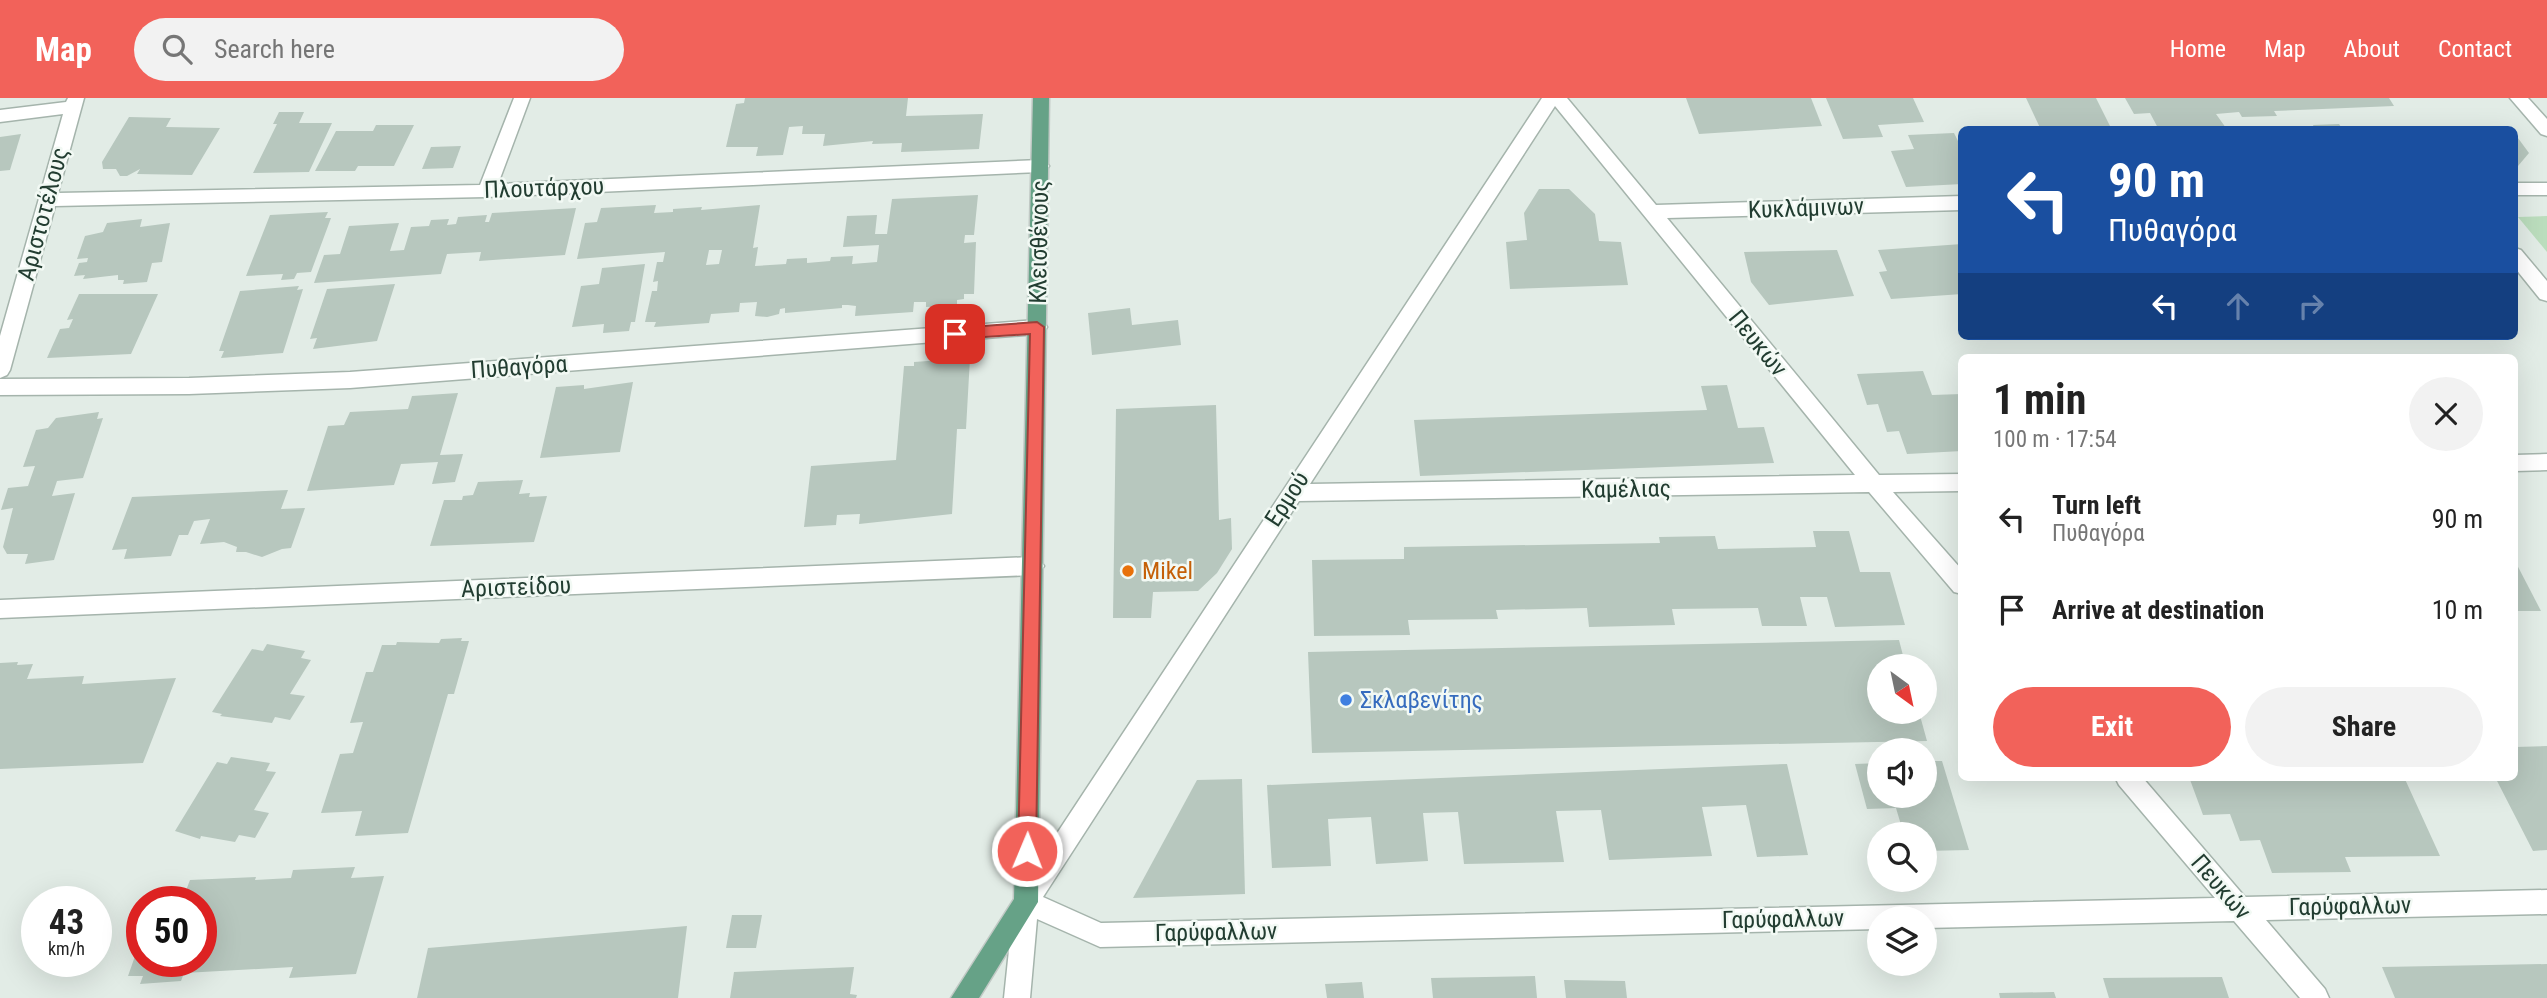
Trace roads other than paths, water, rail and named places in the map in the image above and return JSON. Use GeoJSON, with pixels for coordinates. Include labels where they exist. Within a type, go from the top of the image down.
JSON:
{"type":"FeatureCollection","features":[{"type":"Feature","properties":{"kind":"main road","name":"Κλεισθένους"},"geometry":{"type":"LineString","coordinates":[[1026,902],[1041,98]]}},
{"type":"Feature","properties":{"kind":"main road"},"geometry":{"type":"LineString","coordinates":[[964,998],[1026,902]]}},
{"type":"Feature","properties":{"kind":"street"},"geometry":{"type":"LineString","coordinates":[[486,191],[522,98]]}},
{"type":"Feature","properties":{"kind":"street","name":"Ερμού"},"geometry":{"type":"LineString","coordinates":[[1026,902],[1550,98]]}},
{"type":"Feature","properties":{"kind":"street","name":"Πευκών"},"geometry":{"type":"LineString","coordinates":[[1558,98],[1875,485],[1958,580]]}},
{"type":"Feature","properties":{"kind":"street"},"geometry":{"type":"LineString","coordinates":[[2518,98],[2547,130]]}},
{"type":"Feature","properties":{"kind":"street"},"geometry":{"type":"LineString","coordinates":[[0,116],[74,102]]}},
{"type":"Feature","properties":{"kind":"street","name":"Αριστοτέλους"},"geometry":{"type":"LineString","coordinates":[[0,370],[74,102]]}},
{"type":"Feature","properties":{"kind":"street","name":"Πλουτάρχου"},"geometry":{"type":"LineString","coordinates":[[47,201],[486,191],[1040,166]]}},
{"type":"Feature","properties":{"kind":"street"},"geometry":{"type":"LineString","coordinates":[[2518,189],[2547,189]]}},
{"type":"Feature","properties":{"kind":"street","name":"Κυκλάμινων"},"geometry":{"type":"LineString","coordinates":[[1651,212],[1958,203]]}},
{"type":"Feature","properties":{"kind":"street"},"geometry":{"type":"LineString","coordinates":[[2518,259],[2547,294]]}},
{"type":"Feature","properties":{"kind":"street","name":"Πυθαγόρα"},"geometry":{"type":"LineString","coordinates":[[0,387],[190,386],[350,380],[1037,327]]}},
{"type":"Feature","properties":{"kind":"street"},"geometry":{"type":"LineString","coordinates":[[2518,463],[2547,462]]}},
{"type":"Feature","properties":{"kind":"street","name":"Καμέλιας"},"geometry":{"type":"LineString","coordinates":[[1291,493],[1958,482]]}},
{"type":"Feature","properties":{"kind":"street","name":"Αριστείδου"},"geometry":{"type":"LineString","coordinates":[[0,609],[1033,565]]}},
{"type":"Feature","properties":{"kind":"street","name":"Πευκών"},"geometry":{"type":"LineString","coordinates":[[2130,781],[2316,998]]}},
{"type":"Feature","properties":{"kind":"street"},"geometry":{"type":"LineString","coordinates":[[1017,998],[1026,902]]}},
{"type":"Feature","properties":{"kind":"street","name":"Γαρύφαλλων"},"geometry":{"type":"LineString","coordinates":[[1026,902],[1100,935],[2547,902]]}},
{"type":"Feature","properties":{"kind":"place","name":"Mikel"},"geometry":{"type":"Point","coordinates":[1128,571]}},
{"type":"Feature","properties":{"kind":"place","name":"Σκλαβενίτης"},"geometry":{"type":"Point","coordinates":[1346,700]}}]}
